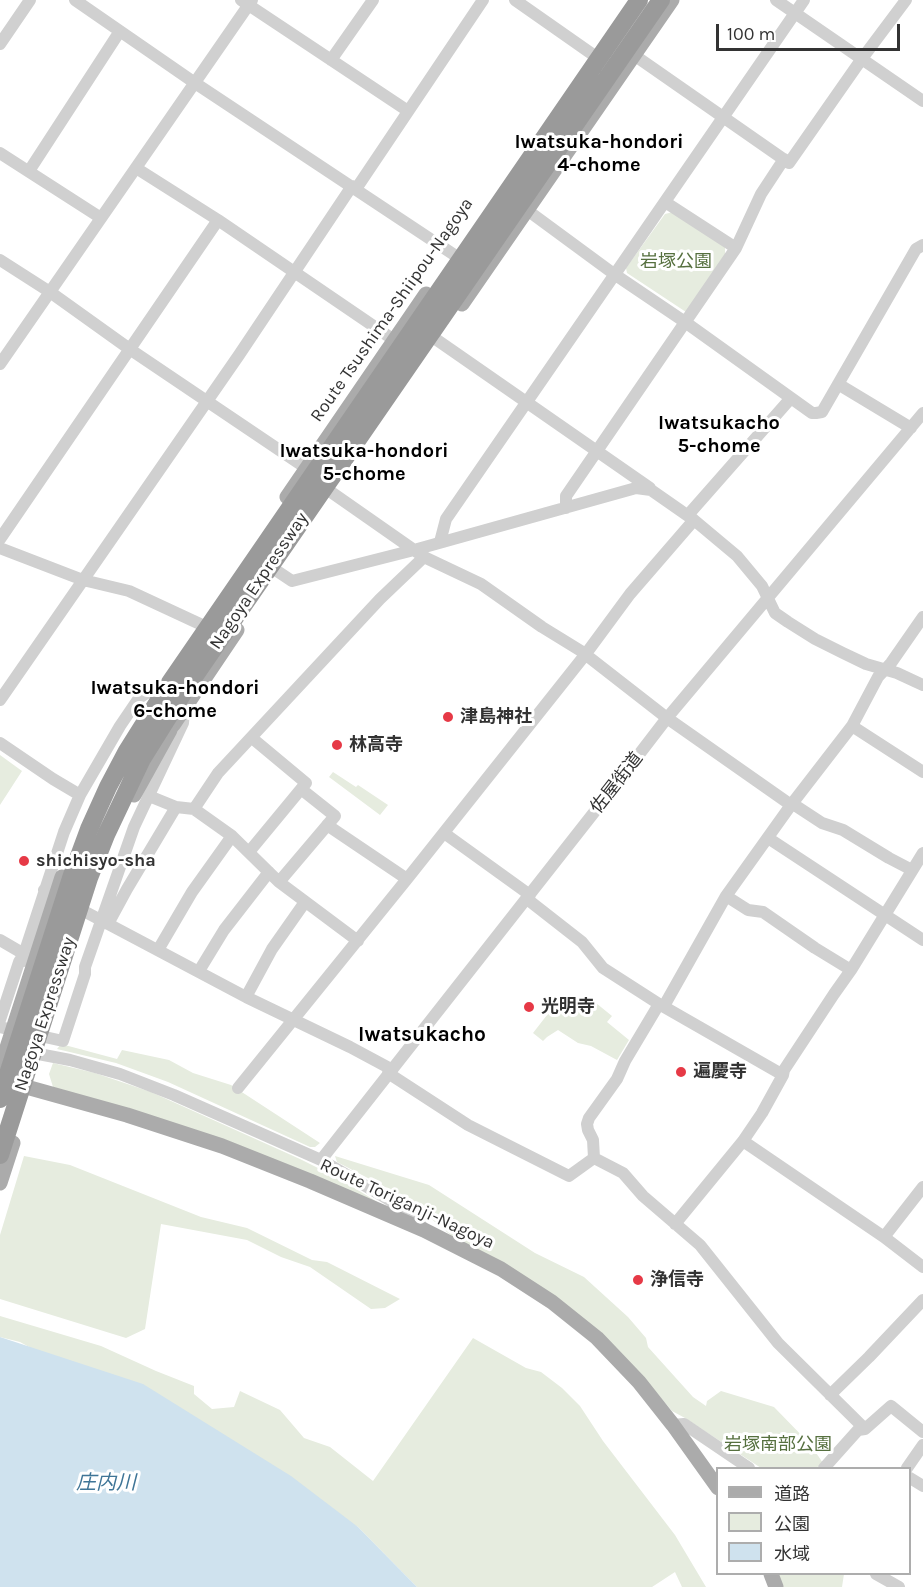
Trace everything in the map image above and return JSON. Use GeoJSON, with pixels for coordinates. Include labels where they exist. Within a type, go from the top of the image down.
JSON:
{"type":"FeatureCollection","features":[{"type":"Feature","properties":{"kind":"highway","name":"Nagoya Expressway"},"geometry":{"type":"LineString","coordinates":[[0,1099],[72,875],[89,829],[127,752],[177,671],[639,0]]}},
{"type":"Feature","properties":{"kind":"highway","name":"Nagoya Expressway"},"geometry":{"type":"LineString","coordinates":[[0,1155],[89,878],[106,835],[142,759],[185,690],[661,0]]}},
{"type":"Feature","properties":{"kind":"main road","name":"Route Tsushima-Shiipou-Nagoya"},"geometry":{"type":"LineString","coordinates":[[0,1072],[49,916],[82,825],[114,757],[142,710],[306,468],[629,0]]}},
{"type":"Feature","properties":{"kind":"main road"},"geometry":{"type":"LineString","coordinates":[[0,1183],[96,884],[133,797],[170,730],[331,492],[672,0]]}},
{"type":"Feature","properties":{"kind":"main road","name":"Route Toriganji-Nagoya"},"geometry":{"type":"LineString","coordinates":[[0,1072],[31,1086],[127,1114],[222,1146],[424,1230],[501,1269],[552,1302],[597,1338],[639,1382],[673,1425],[716,1487]]}},
{"type":"Feature","properties":{"kind":"street"},"geometry":{"type":"LineString","coordinates":[[0,44],[30,0]]}},
{"type":"Feature","properties":{"kind":"street"},"geometry":{"type":"LineString","coordinates":[[75,0],[195,83],[483,274]]}},
{"type":"Feature","properties":{"kind":"street"},"geometry":{"type":"LineString","coordinates":[[331,60],[373,0]]}},
{"type":"Feature","properties":{"kind":"street"},"geometry":{"type":"LineString","coordinates":[[0,700],[483,0]]}},
{"type":"Feature","properties":{"kind":"street"},"geometry":{"type":"LineString","coordinates":[[515,0],[592,54]]}},
{"type":"Feature","properties":{"kind":"street"},"geometry":{"type":"LineString","coordinates":[[776,0],[923,100]]}},
{"type":"Feature","properties":{"kind":"street"},"geometry":{"type":"LineString","coordinates":[[440,542],[446,519],[804,0]]}},
{"type":"Feature","properties":{"kind":"street"},"geometry":{"type":"LineString","coordinates":[[634,55],[789,163],[906,0]]}},
{"type":"Feature","properties":{"kind":"street"},"geometry":{"type":"LineString","coordinates":[[0,364],[195,83],[247,2],[408,111]]}},
{"type":"Feature","properties":{"kind":"street"},"geometry":{"type":"LineString","coordinates":[[29,171],[120,31]]}},
{"type":"Feature","properties":{"kind":"street"},"geometry":{"type":"LineString","coordinates":[[0,153],[101,218]]}},
{"type":"Feature","properties":{"kind":"street"},"geometry":{"type":"LineString","coordinates":[[566,508],[566,496],[736,248],[761,194],[783,159]]}},
{"type":"Feature","properties":{"kind":"street"},"geometry":{"type":"LineString","coordinates":[[136,168],[218,220],[394,340]]}},
{"type":"Feature","properties":{"kind":"street"},"geometry":{"type":"LineString","coordinates":[[665,202],[736,248]]}},
{"type":"Feature","properties":{"kind":"street"},"geometry":{"type":"LineString","coordinates":[[528,210],[614,274],[812,413],[822,412],[916,249],[923,244]]}},
{"type":"Feature","properties":{"kind":"street"},"geometry":{"type":"LineString","coordinates":[[0,540],[218,220]]}},
{"type":"Feature","properties":{"kind":"street"},"geometry":{"type":"LineString","coordinates":[[0,260],[306,468],[331,492],[419,553],[482,584],[542,627],[581,651],[667,718],[792,805],[822,823],[843,830],[889,858],[919,864],[784,1070],[762,1113],[743,1141],[675,1224]]}},
{"type":"Feature","properties":{"kind":"street"},"geometry":{"type":"LineString","coordinates":[[437,340],[691,518],[737,556],[762,586],[775,613],[815,639],[867,664],[923,685]]}},
{"type":"Feature","properties":{"kind":"street"},"geometry":{"type":"LineString","coordinates":[[838,384],[911,428]]}},
{"type":"Feature","properties":{"kind":"street"},"geometry":{"type":"LineString","coordinates":[[238,1088],[444,833],[585,655],[630,594],[791,398]]}},
{"type":"Feature","properties":{"kind":"street","name":"佐屋街道"},"geometry":{"type":"LineString","coordinates":[[321,1160],[667,718],[923,413]]}},
{"type":"Feature","properties":{"kind":"street"},"geometry":{"type":"LineString","coordinates":[[277,571],[292,581],[419,553],[440,542],[636,488],[651,489]]}},
{"type":"Feature","properties":{"kind":"street"},"geometry":{"type":"LineString","coordinates":[[0,548],[83,580],[129,591],[200,624]]}},
{"type":"Feature","properties":{"kind":"street"},"geometry":{"type":"LineString","coordinates":[[194,809],[218,773],[380,599],[419,553]]}},
{"type":"Feature","properties":{"kind":"street"},"geometry":{"type":"LineString","coordinates":[[594,1158],[593,1140],[587,1124],[589,1118],[617,1079],[625,1061],[662,1005],[726,896],[852,726],[884,669],[891,663],[923,617]]}},
{"type":"Feature","properties":{"kind":"street"},"geometry":{"type":"LineString","coordinates":[[0,1020],[19,962],[24,959],[64,832],[80,795],[139,698],[159,685]]}},
{"type":"Feature","properties":{"kind":"street"},"geometry":{"type":"LineString","coordinates":[[0,1026],[63,1041],[105,922],[134,827],[183,723],[184,708]]}},
{"type":"Feature","properties":{"kind":"street"},"geometry":{"type":"LineString","coordinates":[[852,726],[923,772]]}},
{"type":"Feature","properties":{"kind":"street"},"geometry":{"type":"LineString","coordinates":[[249,852],[306,783],[252,738]]}},
{"type":"Feature","properties":{"kind":"street"},"geometry":{"type":"LineString","coordinates":[[0,743],[52,779],[80,795]]}},
{"type":"Feature","properties":{"kind":"street"},"geometry":{"type":"LineString","coordinates":[[279,882],[335,816],[301,789]]}},
{"type":"Feature","properties":{"kind":"street"},"geometry":{"type":"LineString","coordinates":[[149,796],[176,807],[194,809],[232,836],[279,882],[358,941]]}},
{"type":"Feature","properties":{"kind":"street"},"geometry":{"type":"LineString","coordinates":[[105,922],[176,807]]}},
{"type":"Feature","properties":{"kind":"street"},"geometry":{"type":"LineString","coordinates":[[327,825],[407,879]]}},
{"type":"Feature","properties":{"kind":"street"},"geometry":{"type":"LineString","coordinates":[[444,833],[528,897],[582,942],[603,968],[783,1075]]}},
{"type":"Feature","properties":{"kind":"street"},"geometry":{"type":"LineString","coordinates":[[158,950],[192,892],[232,836]]}},
{"type":"Feature","properties":{"kind":"street"},"geometry":{"type":"LineString","coordinates":[[768,837],[923,940]]}},
{"type":"Feature","properties":{"kind":"street"},"geometry":{"type":"LineString","coordinates":[[199,972],[224,930],[269,872]]}},
{"type":"Feature","properties":{"kind":"street"},"geometry":{"type":"LineString","coordinates":[[44,890],[246,997],[358,1051],[468,1125],[569,1176],[594,1158]]}},
{"type":"Feature","properties":{"kind":"street"},"geometry":{"type":"LineString","coordinates":[[726,896],[748,910],[763,912],[851,970]]}},
{"type":"Feature","properties":{"kind":"street"},"geometry":{"type":"LineString","coordinates":[[246,997],[272,949],[305,902]]}},
{"type":"Feature","properties":{"kind":"street"},"geometry":{"type":"LineString","coordinates":[[0,940],[24,959]]}},
{"type":"Feature","properties":{"kind":"street"},"geometry":{"type":"LineString","coordinates":[[0,1046],[70,1060],[120,1074],[174,1095],[321,1160],[388,1199],[418,1220],[424,1230]]}},
{"type":"Feature","properties":{"kind":"street"},"geometry":{"type":"LineString","coordinates":[[743,1141],[884,1237],[923,1267]]}},
{"type":"Feature","properties":{"kind":"street"},"geometry":{"type":"LineString","coordinates":[[594,1158],[623,1173],[643,1196],[700,1245],[778,1343],[865,1429]]}},
{"type":"Feature","properties":{"kind":"street"},"geometry":{"type":"LineString","coordinates":[[884,1237],[923,1187]]}},
{"type":"Feature","properties":{"kind":"street"},"geometry":{"type":"LineString","coordinates":[[830,1395],[923,1300]]}},
{"type":"Feature","properties":{"kind":"street"},"geometry":{"type":"LineString","coordinates":[[825,1467],[858,1430],[865,1429],[891,1406],[923,1432]]}},
{"type":"Feature","properties":{"kind":"street"},"geometry":{"type":"LineString","coordinates":[[673,1425],[684,1424],[748,1467]]}},
{"type":"Feature","properties":{"kind":"street"},"geometry":{"type":"LineString","coordinates":[[908,1467],[923,1445]]}},
{"type":"Feature","properties":{"kind":"street"},"geometry":{"type":"LineString","coordinates":[[878,1575],[899,1587]]}},
{"type":"Feature","properties":{"kind":"green space","name":"岩塚公園"},"geometry":{"type":"Polygon","coordinates":[[[673,212],[725,247],[725,255],[686,312],[627,273],[626,268],[665,214],[673,212]]]}},
{"type":"Feature","properties":{"kind":"green space"},"geometry":{"type":"Polygon","coordinates":[[[0,755],[22,771],[0,805],[0,755]]]}},
{"type":"Feature","properties":{"kind":"green space"},"geometry":{"type":"Polygon","coordinates":[[[333,772],[388,805],[380,815],[329,777],[333,772]]]}},
{"type":"Feature","properties":{"kind":"green space"},"geometry":{"type":"Polygon","coordinates":[[[596,1003],[612,1016],[607,1022],[629,1040],[617,1060],[591,1046],[578,1043],[558,1030],[543,1041],[533,1033],[554,1006],[563,1013],[569,1005],[582,1014],[584,1011],[588,1013],[596,1003]]]}},
{"type":"Feature","properties":{"kind":"green space"},"geometry":{"type":"Polygon","coordinates":[[[61,1044],[117,1059],[122,1050],[169,1060],[193,1073],[231,1085],[320,1143],[315,1147],[310,1147],[168,1082],[116,1063],[57,1049],[61,1044]]]}},
{"type":"Feature","properties":{"kind":"green space"},"geometry":{"type":"Polygon","coordinates":[[[53,1063],[95,1073],[151,1092],[300,1159],[340,1179],[379,1203],[148,1115],[53,1087],[49,1074],[53,1063]]]}},
{"type":"Feature","properties":{"kind":"green space"},"geometry":{"type":"Polygon","coordinates":[[[24,1156],[70,1165],[201,1217],[247,1228],[312,1260],[327,1262],[400,1299],[385,1308],[371,1309],[310,1267],[281,1257],[247,1240],[161,1224],[145,1329],[126,1338],[0,1299],[0,1235],[24,1156]]]}},
{"type":"Feature","properties":{"kind":"green space","name":"岩塚南部公園"},"geometry":{"type":"Polygon","coordinates":[[[335,1156],[429,1185],[535,1253],[584,1277],[628,1317],[646,1338],[648,1347],[693,1397],[706,1406],[707,1401],[721,1391],[774,1407],[810,1444],[823,1463],[817,1467],[759,1467],[672,1411],[644,1378],[454,1238],[422,1211],[387,1188],[337,1162],[335,1156]]]}},
{"type":"Feature","properties":{"kind":"green space"},"geometry":{"type":"Polygon","coordinates":[[[0,1316],[101,1346],[194,1386],[194,1394],[212,1409],[234,1407],[240,1391],[280,1410],[304,1438],[330,1447],[373,1481],[473,1338],[526,1368],[541,1372],[580,1406],[603,1441],[675,1535],[706,1587],[682,1587],[675,1572],[652,1587],[417,1587],[358,1527],[20,1342],[0,1337],[0,1316]]]}},
{"type":"Feature","properties":{"kind":"green space"},"geometry":{"type":"Polygon","coordinates":[[[777,1575],[844,1575],[842,1587],[783,1587],[777,1575]]]}},
{"type":"Feature","properties":{"kind":"water","name":"庄内川"},"geometry":{"type":"Polygon","coordinates":[[[0,1337],[143,1384],[291,1476],[358,1527],[417,1587],[0,1587],[0,1337]]]}},
{"type":"Feature","properties":{"kind":"place","name":"津島神社"},"geometry":{"type":"Point","coordinates":[448,717]}},
{"type":"Feature","properties":{"kind":"place","name":"林高寺"},"geometry":{"type":"Point","coordinates":[337,745]}},
{"type":"Feature","properties":{"kind":"place","name":"shichisyo-sha"},"geometry":{"type":"Point","coordinates":[24,861]}},
{"type":"Feature","properties":{"kind":"place","name":"光明寺"},"geometry":{"type":"Point","coordinates":[529,1007]}},
{"type":"Feature","properties":{"kind":"place","name":"遍慶寺"},"geometry":{"type":"Point","coordinates":[681,1072]}},
{"type":"Feature","properties":{"kind":"place","name":"浄信寺"},"geometry":{"type":"Point","coordinates":[638,1280]}},
{"type":"Feature","properties":{"kind":"district","name":"Iwatsuka-hondori 4-chome"},"geometry":{"type":"Point","coordinates":[599,154]}},
{"type":"Feature","properties":{"kind":"district","name":"Iwatsukacho 5-chome"},"geometry":{"type":"Point","coordinates":[719,434]}},
{"type":"Feature","properties":{"kind":"district","name":"Iwatsuka-hondori 5-chome"},"geometry":{"type":"Point","coordinates":[364,462]}},
{"type":"Feature","properties":{"kind":"district","name":"Iwatsuka-hondori 6-chome"},"geometry":{"type":"Point","coordinates":[175,700]}},
{"type":"Feature","properties":{"kind":"district","name":"Iwatsukacho"},"geometry":{"type":"Point","coordinates":[422,1035]}}]}
